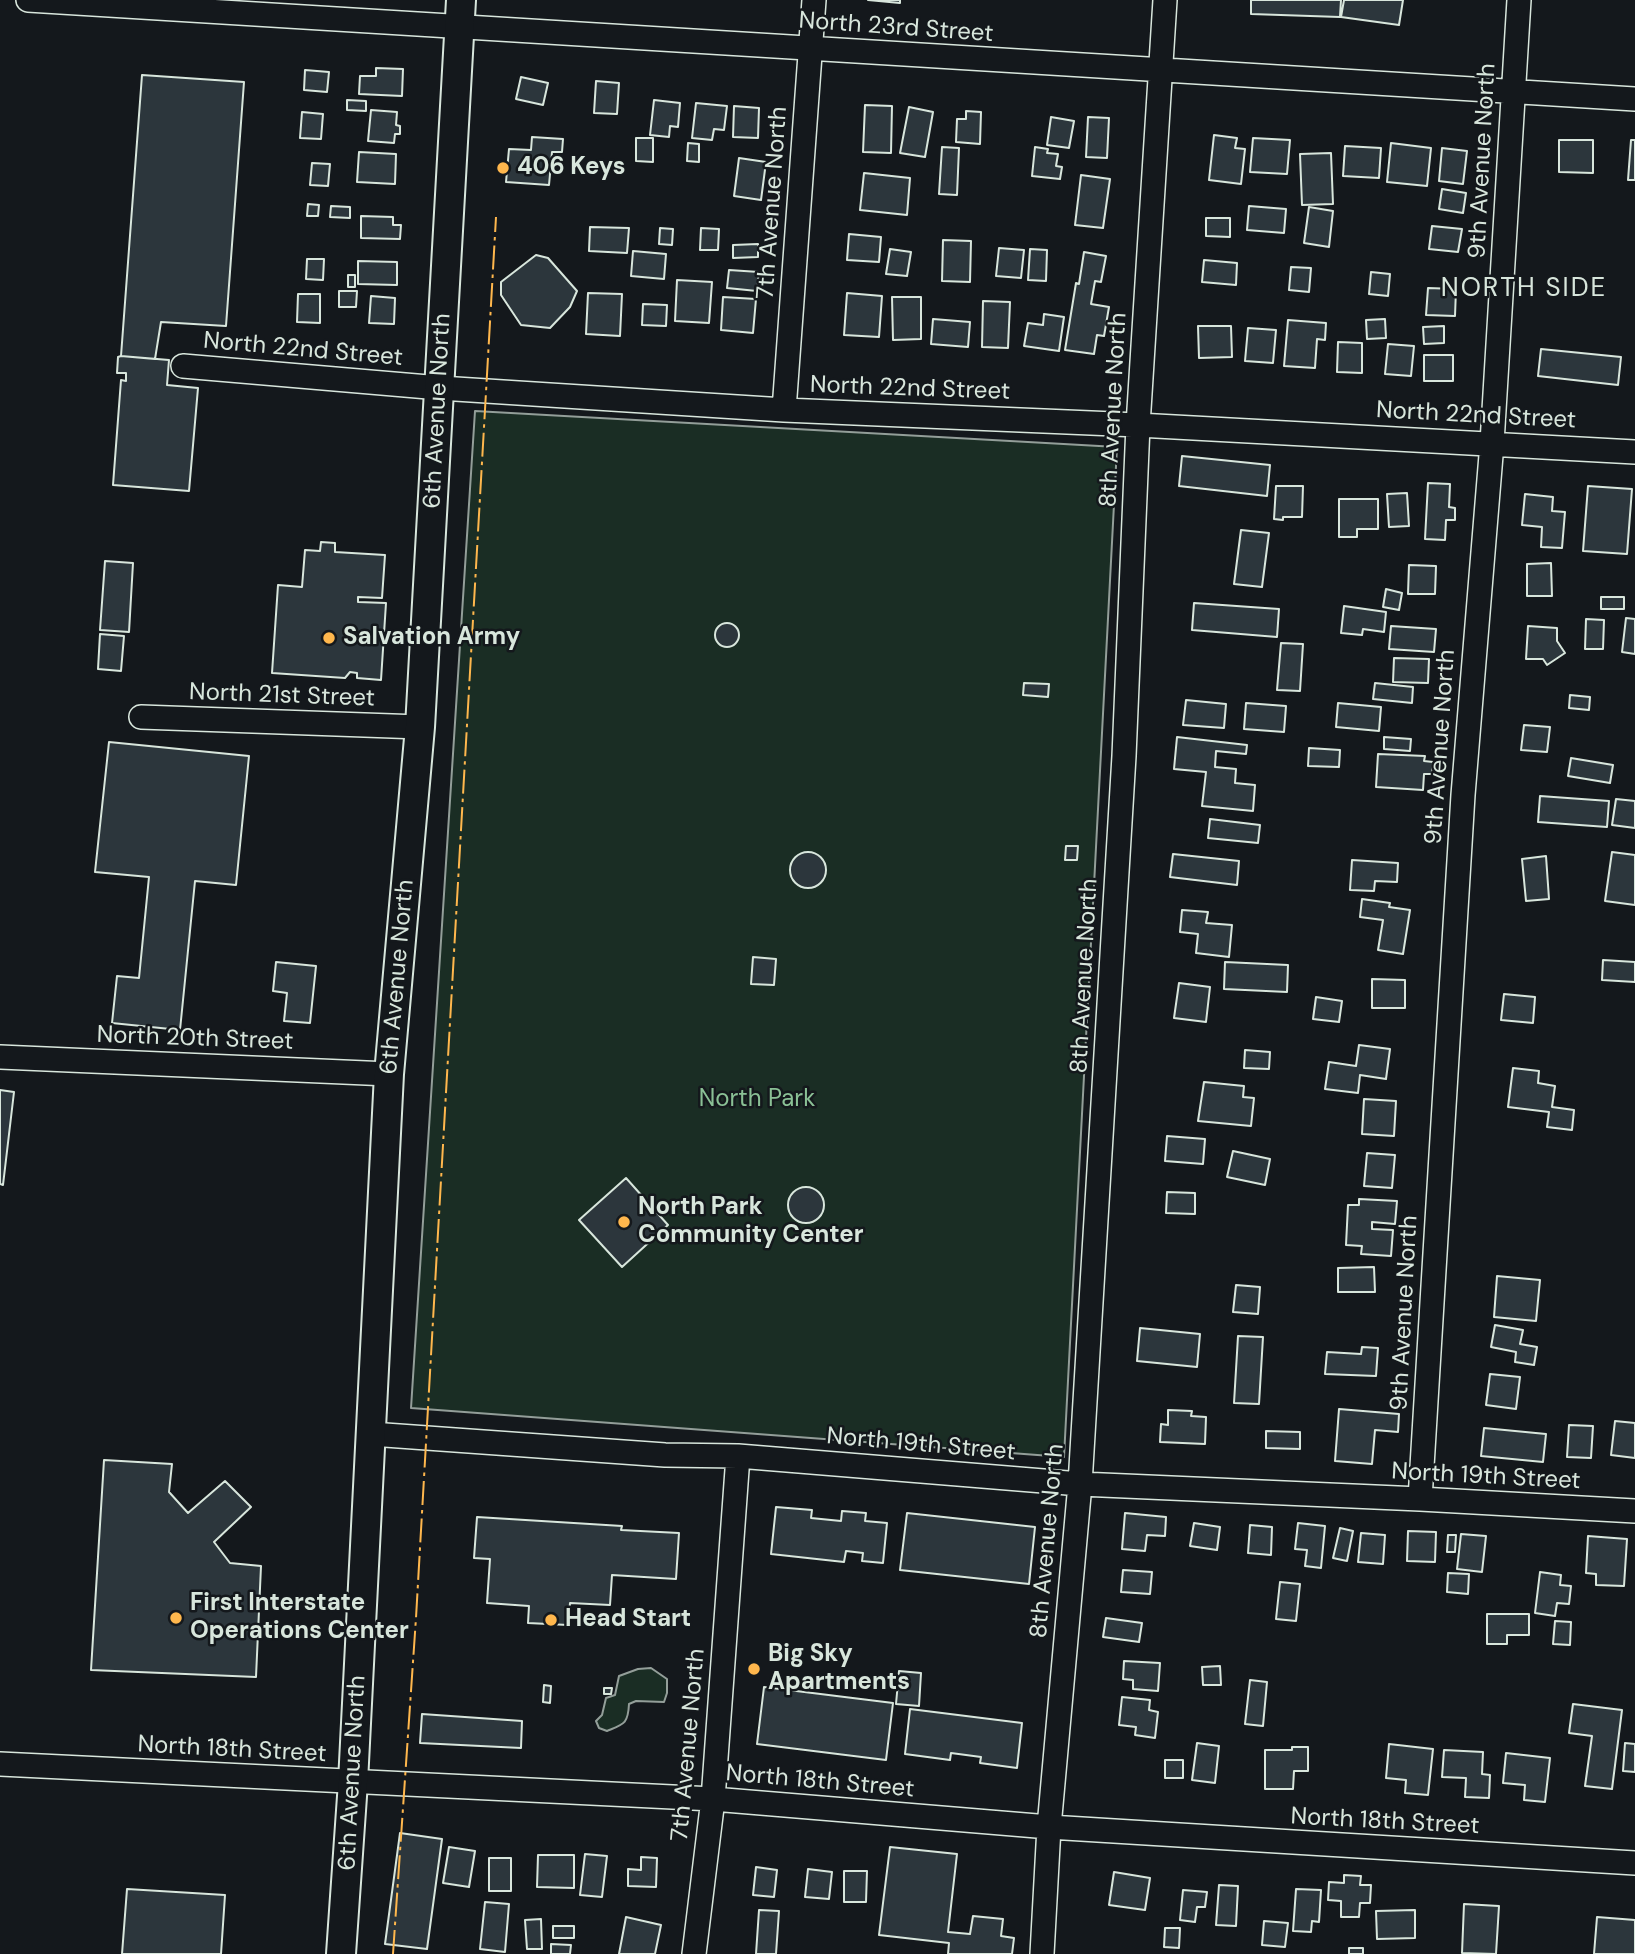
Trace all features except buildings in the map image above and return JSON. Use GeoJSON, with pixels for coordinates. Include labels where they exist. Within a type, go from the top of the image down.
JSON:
{"type":"FeatureCollection","features":[{"type":"Feature","properties":{"kind":"main road","name":"6th Avenue North"},"geometry":{"type":"LineString","coordinates":[[341,1954],[353,1782],[389,1074],[420,727],[460,13]]}},
{"type":"Feature","properties":{"kind":"street","name":"North 23rd Street"},"geometry":{"type":"LineString","coordinates":[[28,0],[460,13],[811,49],[1635,99]]}},
{"type":"Feature","properties":{"kind":"street","name":"7th Avenue North"},"geometry":{"type":"LineString","coordinates":[[783,410],[814,0]]}},
{"type":"Feature","properties":{"kind":"street","name":"8th Avenue North"},"geometry":{"type":"LineString","coordinates":[[1042,1954],[1049,1828],[1080,1484],[1124,756],[1138,425],[1165,0]]}},
{"type":"Feature","properties":{"kind":"street","name":"9th Avenue North"},"geometry":{"type":"LineString","coordinates":[[1420,1499],[1463,795],[1492,443],[1519,0]]}},
{"type":"Feature","properties":{"kind":"street","name":"North 22nd Street"},"geometry":{"type":"LineString","coordinates":[[183,366],[440,388],[783,410],[1138,425],[1635,452]]}},
{"type":"Feature","properties":{"kind":"street","name":"North 21st Street"},"geometry":{"type":"LineString","coordinates":[[141,717],[420,727]]}},
{"type":"Feature","properties":{"kind":"street","name":"North 20th Street"},"geometry":{"type":"LineString","coordinates":[[0,1057],[389,1074]]}},
{"type":"Feature","properties":{"kind":"street","name":"North 19th Street"},"geometry":{"type":"LineString","coordinates":[[371,1434],[665,1455],[738,1456],[1080,1484],[1635,1511]]}},
{"type":"Feature","properties":{"kind":"street","name":"7th Avenue North"},"geometry":{"type":"LineString","coordinates":[[694,1954],[713,1799],[738,1456]]}},
{"type":"Feature","properties":{"kind":"street","name":"North 18th Street"},"geometry":{"type":"LineString","coordinates":[[0,1764],[713,1799],[1049,1828],[1635,1863]]}},
{"type":"Feature","properties":{"kind":"green space","name":"North Park"},"geometry":{"type":"Polygon","coordinates":[[[475,411],[1117,447],[1064,1457],[411,1408],[475,411]]]}},
{"type":"Feature","properties":{"kind":"green space"},"geometry":{"type":"Polygon","coordinates":[[[651,1668],[667,1679],[664,1702],[636,1701],[629,1704],[628,1716],[621,1725],[607,1731],[599,1728],[596,1721],[602,1715],[606,1698],[615,1695],[619,1676],[638,1669],[651,1668]]]}},
{"type":"Feature","properties":{"kind":"power"},"geometry":{"type":"LineString","coordinates":[[393,1954],[416,1618],[496,217]]}},
{"type":"Feature","properties":{"kind":"place","name":"406 Keys"},"geometry":{"type":"Point","coordinates":[503,168]}},
{"type":"Feature","properties":{"kind":"place","name":"Salvation Army"},"geometry":{"type":"Point","coordinates":[329,638]}},
{"type":"Feature","properties":{"kind":"place","name":"North Park Community Center"},"geometry":{"type":"Point","coordinates":[624,1222]}},
{"type":"Feature","properties":{"kind":"place","name":"First Interstate Operations Center"},"geometry":{"type":"Point","coordinates":[176,1618]}},
{"type":"Feature","properties":{"kind":"place","name":"Head Start"},"geometry":{"type":"Point","coordinates":[551,1620]}},
{"type":"Feature","properties":{"kind":"place","name":"Big Sky Apartments"},"geometry":{"type":"Point","coordinates":[754,1669]}},
{"type":"Feature","properties":{"kind":"district","name":"NORTH SIDE"},"geometry":{"type":"Point","coordinates":[1524,289]}}]}
